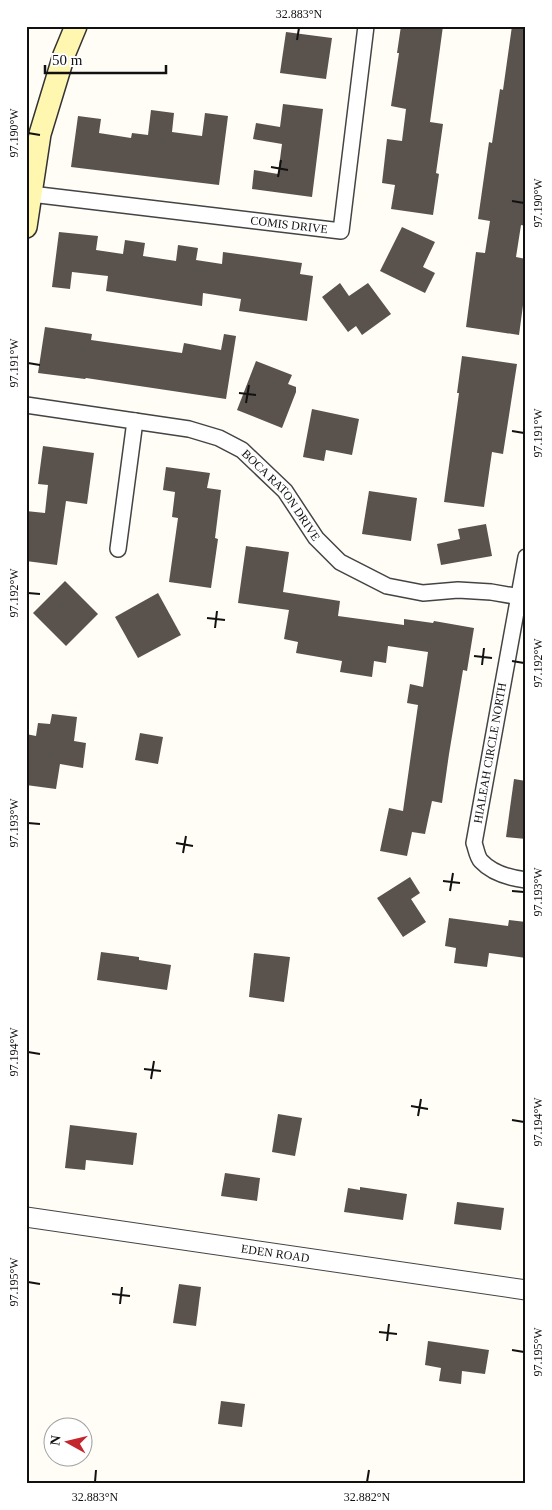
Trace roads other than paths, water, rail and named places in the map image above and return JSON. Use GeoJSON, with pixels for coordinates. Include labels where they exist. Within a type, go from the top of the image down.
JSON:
{"type":"FeatureCollection","features":[{"type":"Feature","properties":{"kind":"main road"},"geometry":{"type":"LineString","coordinates":[[26,227],[40,134],[64,55],[76,26]]}},
{"type":"Feature","properties":{"kind":"street","name":"COMIS DRIVE"},"geometry":{"type":"LineString","coordinates":[[31,194],[341,231],[366,26]]}},
{"type":"Feature","properties":{"kind":"street","name":"BOCA RATON DRIVE"},"geometry":{"type":"LineString","coordinates":[[26,405],[189,429],[218,438],[242,450],[285,491],[316,538],[340,562],[387,586],[423,593],[475,591],[522,597]]}},
{"type":"Feature","properties":{"kind":"street"},"geometry":{"type":"LineString","coordinates":[[118,550],[135,421]]}},
{"type":"Feature","properties":{"kind":"street","name":"HIALEAH CIRCLE NORTH"},"geometry":{"type":"LineString","coordinates":[[526,557],[522,597],[478,814],[474,843],[480,860],[494,871],[515,879],[526,880]]}},
{"type":"Feature","properties":{"kind":"street","name":"EDEN ROAD"},"geometry":{"type":"LineString","coordinates":[[26,1217],[526,1290]]}}]}
